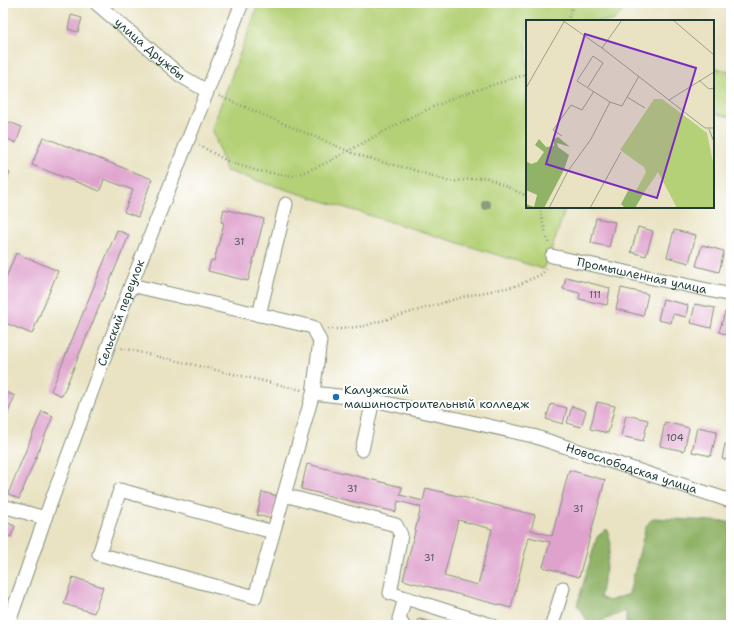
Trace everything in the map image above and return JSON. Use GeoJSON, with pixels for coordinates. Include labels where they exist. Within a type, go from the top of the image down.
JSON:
{"type":"FeatureCollection","features":[{"type":"Feature","properties":{"kind":"street","name":"улица Дружбы"},"geometry":{"type":"LineString","coordinates":[[96,3],[181,76],[207,91]]}},
{"type":"Feature","properties":{"kind":"street","name":"Сельский переулок"},"geometry":{"type":"LineString","coordinates":[[8,625],[45,518],[131,285],[242,3]]}},
{"type":"Feature","properties":{"kind":"street"},"geometry":{"type":"LineString","coordinates":[[259,315],[286,204]]}},
{"type":"Feature","properties":{"kind":"street","name":"Промышленная улица"},"geometry":{"type":"LineString","coordinates":[[552,256],[731,295]]}},
{"type":"Feature","properties":{"kind":"street"},"geometry":{"type":"LineString","coordinates":[[131,285],[313,327],[320,341],[313,393],[255,597],[99,554],[120,490],[273,532]]}},
{"type":"Feature","properties":{"kind":"street","name":"Новослободская улица"},"geometry":{"type":"LineString","coordinates":[[313,393],[373,400],[533,436],[731,501]]}},
{"type":"Feature","properties":{"kind":"street"},"geometry":{"type":"LineString","coordinates":[[362,450],[373,400]]}},
{"type":"Feature","properties":{"kind":"street"},"geometry":{"type":"LineString","coordinates":[[284,495],[396,525],[401,535],[390,593],[491,625]]}},
{"type":"Feature","properties":{"kind":"street"},"geometry":{"type":"LineString","coordinates":[[3,506],[45,518]]}},
{"type":"Feature","properties":{"kind":"street"},"geometry":{"type":"LineString","coordinates":[[552,625],[563,588]]}},
{"type":"Feature","properties":{"kind":"street"},"geometry":{"type":"LineString","coordinates":[[403,625],[399,620],[405,598]]}},
{"type":"Feature","properties":{"kind":"path"},"geometry":{"type":"LineString","coordinates":[[567,20],[574,3]]}},
{"type":"Feature","properties":{"kind":"path"},"geometry":{"type":"LineString","coordinates":[[188,140],[229,162],[258,171],[294,176],[324,164],[413,116],[458,96],[526,74]]}},
{"type":"Feature","properties":{"kind":"path"},"geometry":{"type":"LineString","coordinates":[[207,91],[348,151],[450,182],[486,177],[526,196]]}},
{"type":"Feature","properties":{"kind":"path"},"geometry":{"type":"LineString","coordinates":[[313,327],[340,329],[364,326],[466,296],[516,286],[542,274],[548,266],[552,256],[539,208]]}},
{"type":"Feature","properties":{"kind":"path"},"geometry":{"type":"LineString","coordinates":[[109,345],[313,393]]}},
{"type":"Feature","properties":{"kind":"green space"},"geometry":{"type":"Polygon","coordinates":[[[259,3],[631,3],[614,20],[526,20],[526,208],[566,208],[543,269],[226,171],[212,128],[259,3]]]}},
{"type":"Feature","properties":{"kind":"green space"},"geometry":{"type":"Polygon","coordinates":[[[714,67],[731,72],[731,117],[714,113],[714,67]]]}},
{"type":"Feature","properties":{"kind":"green space"},"geometry":{"type":"Polygon","coordinates":[[[653,518],[731,522],[731,625],[626,625],[626,611],[590,625],[577,605],[597,537],[607,529],[611,544],[600,597],[609,601],[629,594],[646,526],[653,518]]]}},
{"type":"Feature","properties":{"kind":"building"},"geometry":{"type":"Polygon","coordinates":[[[71,15],[82,18],[78,32],[68,29],[71,15]]]}},
{"type":"Feature","properties":{"kind":"building"},"geometry":{"type":"Polygon","coordinates":[[[3,120],[22,127],[16,143],[3,137],[3,120]]]}},
{"type":"Feature","properties":{"kind":"building"},"geometry":{"type":"Polygon","coordinates":[[[43,137],[152,179],[138,217],[124,212],[133,190],[104,179],[100,191],[32,165],[43,137]]]}},
{"type":"Feature","properties":{"kind":"building"},"geometry":{"type":"Polygon","coordinates":[[[3,170],[10,173],[3,189],[3,170]]]}},
{"type":"Feature","properties":{"kind":"building"},"geometry":{"type":"Polygon","coordinates":[[[224,209],[264,219],[248,281],[208,271],[211,260],[214,261],[224,223],[221,222],[224,209]]]}},
{"type":"Feature","properties":{"kind":"building"},"geometry":{"type":"Polygon","coordinates":[[[596,218],[615,222],[609,247],[591,243],[596,218]]]}},
{"type":"Feature","properties":{"kind":"building"},"geometry":{"type":"Polygon","coordinates":[[[638,227],[653,231],[646,256],[631,252],[638,227]]]}},
{"type":"Feature","properties":{"kind":"building"},"geometry":{"type":"Polygon","coordinates":[[[117,230],[129,235],[62,396],[51,391],[117,230]]]}},
{"type":"Feature","properties":{"kind":"building"},"geometry":{"type":"Polygon","coordinates":[[[674,230],[696,235],[689,263],[667,257],[674,230]]]}},
{"type":"Feature","properties":{"kind":"building"},"geometry":{"type":"Polygon","coordinates":[[[702,245],[724,251],[719,272],[696,266],[702,245]]]}},
{"type":"Feature","properties":{"kind":"building"},"geometry":{"type":"Polygon","coordinates":[[[16,253],[58,271],[32,334],[3,322],[3,285],[16,253]]]}},
{"type":"Feature","properties":{"kind":"building"},"geometry":{"type":"Polygon","coordinates":[[[566,277],[610,288],[607,305],[579,299],[580,293],[563,289],[566,277]]]}},
{"type":"Feature","properties":{"kind":"building"},"geometry":{"type":"Polygon","coordinates":[[[621,288],[648,294],[643,316],[616,309],[621,288]]]}},
{"type":"Feature","properties":{"kind":"building"},"geometry":{"type":"Polygon","coordinates":[[[663,299],[688,305],[686,317],[673,314],[671,323],[658,320],[663,299]]]}},
{"type":"Feature","properties":{"kind":"building"},"geometry":{"type":"Polygon","coordinates":[[[695,304],[715,308],[711,328],[691,323],[695,304]]]}},
{"type":"Feature","properties":{"kind":"building"},"geometry":{"type":"Polygon","coordinates":[[[725,312],[731,314],[731,336],[719,332],[725,312]]]}},
{"type":"Feature","properties":{"kind":"building"},"geometry":{"type":"Polygon","coordinates":[[[3,391],[15,396],[3,424],[3,391]]]}},
{"type":"Feature","properties":{"kind":"building"},"geometry":{"type":"Polygon","coordinates":[[[597,402],[615,406],[608,433],[590,429],[597,402]]]}},
{"type":"Feature","properties":{"kind":"building"},"geometry":{"type":"Polygon","coordinates":[[[551,404],[567,408],[563,424],[546,419],[551,404]]]}},
{"type":"Feature","properties":{"kind":"building"},"geometry":{"type":"Polygon","coordinates":[[[572,406],[586,411],[581,427],[567,423],[572,406]]]}},
{"type":"Feature","properties":{"kind":"building"},"geometry":{"type":"Polygon","coordinates":[[[42,411],[53,416],[19,499],[8,494],[42,411]]]}},
{"type":"Feature","properties":{"kind":"building"},"geometry":{"type":"Polygon","coordinates":[[[626,415],[648,420],[643,441],[621,436],[626,415]]]}},
{"type":"Feature","properties":{"kind":"building"},"geometry":{"type":"Polygon","coordinates":[[[665,422],[689,428],[684,451],[660,446],[665,422]]]}},
{"type":"Feature","properties":{"kind":"building"},"geometry":{"type":"Polygon","coordinates":[[[697,427],[717,431],[711,456],[692,452],[697,427]]]}},
{"type":"Feature","properties":{"kind":"building"},"geometry":{"type":"Polygon","coordinates":[[[725,444],[731,445],[731,461],[722,459],[725,444]]]}},
{"type":"Feature","properties":{"kind":"building"},"geometry":{"type":"Polygon","coordinates":[[[307,464],[402,487],[400,495],[423,501],[426,488],[535,515],[531,530],[552,536],[569,470],[605,480],[579,577],[543,567],[550,542],[529,537],[511,608],[403,580],[421,507],[398,501],[396,512],[301,489],[307,464]],[[458,520],[444,576],[478,585],[492,529],[458,520]]]}},
{"type":"Feature","properties":{"kind":"building"},"geometry":{"type":"Polygon","coordinates":[[[262,492],[278,496],[272,519],[257,515],[262,492]]]}},
{"type":"Feature","properties":{"kind":"building"},"geometry":{"type":"Polygon","coordinates":[[[8,523],[15,526],[11,537],[4,534],[8,523]]]}},
{"type":"Feature","properties":{"kind":"building"},"geometry":{"type":"Polygon","coordinates":[[[73,577],[103,587],[94,613],[64,604],[73,577]]]}},
{"type":"Feature","properties":{"kind":"building"},"geometry":{"type":"Polygon","coordinates":[[[419,619],[439,624],[439,625],[417,625],[419,619]]]}},
{"type":"Feature","properties":{"kind":"place","name":"Калужский машиностроительный колледж"},"geometry":{"type":"Point","coordinates":[336,397]}}]}
